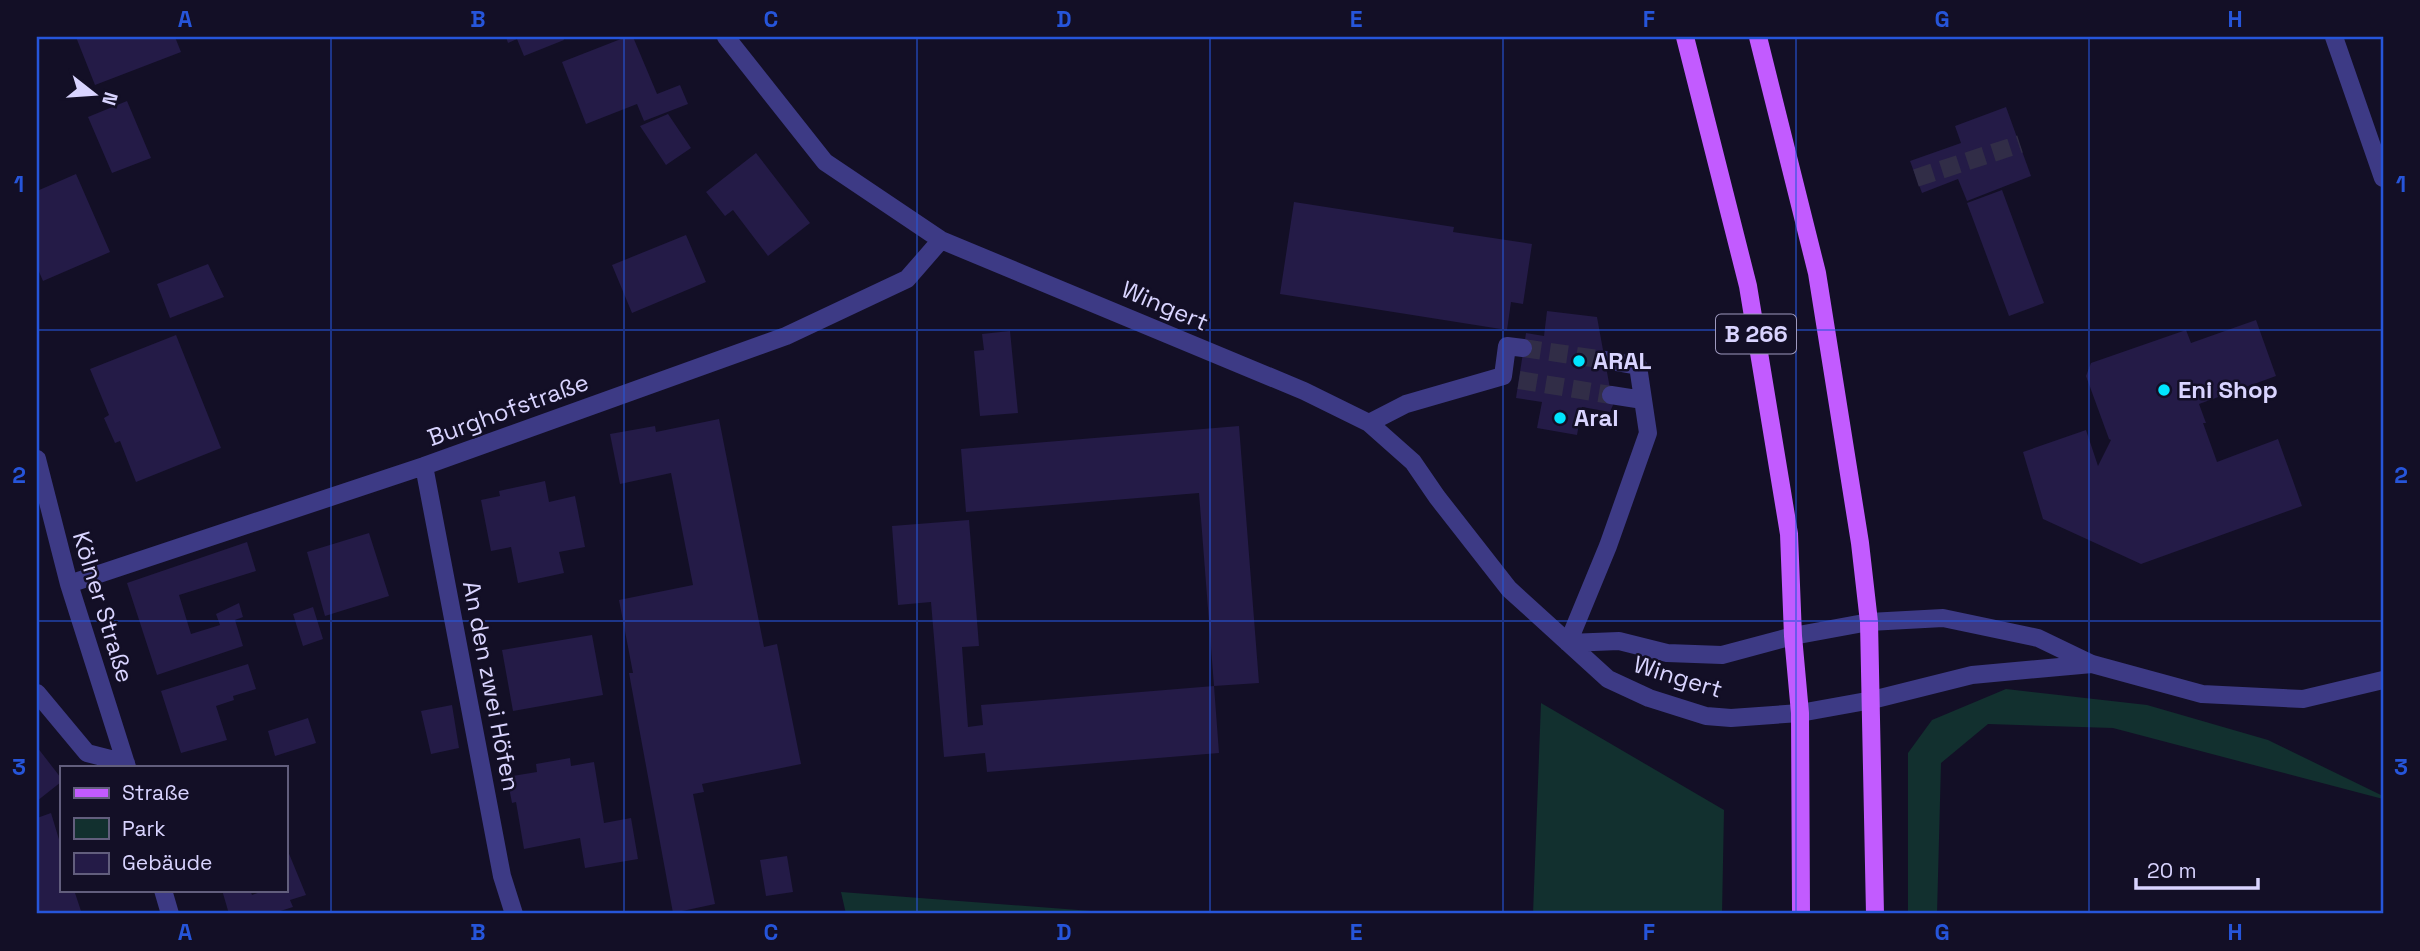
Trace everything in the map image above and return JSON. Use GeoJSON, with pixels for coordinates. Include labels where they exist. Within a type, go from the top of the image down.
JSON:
{"type":"FeatureCollection","features":[{"type":"Feature","properties":{"kind":"main road","name":"B 266"},"geometry":{"type":"LineString","coordinates":[[1685,37],[1748,286],[1789,534],[1793,636],[1800,713],[1801,914]]}},
{"type":"Feature","properties":{"kind":"main road","name":"B 266"},"geometry":{"type":"LineString","coordinates":[[1758,37],[1817,273],[1860,543],[1869,622],[1875,914]]}},
{"type":"Feature","properties":{"kind":"street","name":"Wingert"},"geometry":{"type":"LineString","coordinates":[[726,37],[825,162],[941,240],[1304,391],[1369,423],[1413,462],[1509,589],[1608,680],[1649,698],[1706,716],[1731,718],[1800,713],[1871,700],[1972,675],[2092,664]]}},
{"type":"Feature","properties":{"kind":"street"},"geometry":{"type":"LineString","coordinates":[[2334,37],[2383,178]]}},
{"type":"Feature","properties":{"kind":"street","name":"Burghofstraße"},"geometry":{"type":"LineString","coordinates":[[69,583],[424,466],[786,336],[907,279],[941,240]]}},
{"type":"Feature","properties":{"kind":"street"},"geometry":{"type":"LineString","coordinates":[[1369,423],[1406,404],[1511,378],[1507,346],[1523,348]]}},
{"type":"Feature","properties":{"kind":"street"},"geometry":{"type":"LineString","coordinates":[[1568,642],[1605,554],[1648,433],[1638,366],[1605,360]]}},
{"type":"Feature","properties":{"kind":"street"},"geometry":{"type":"LineString","coordinates":[[1611,395],[1643,400]]}},
{"type":"Feature","properties":{"kind":"street","name":"Kölner Straße"},"geometry":{"type":"LineString","coordinates":[[37,459],[69,583],[126,765]]}},
{"type":"Feature","properties":{"kind":"street","name":"An den zwei Höfen"},"geometry":{"type":"LineString","coordinates":[[424,466],[502,876],[514,914]]}},
{"type":"Feature","properties":{"kind":"street","name":"Wingert"},"geometry":{"type":"LineString","coordinates":[[1568,642],[1619,641],[1667,653],[1722,655],[1793,636],[1869,622],[1943,618],[2038,638],[2092,664]]}},
{"type":"Feature","properties":{"kind":"street"},"geometry":{"type":"LineString","coordinates":[[2092,664],[2202,694],[2262,698],[2302,699],[2383,680]]}},
{"type":"Feature","properties":{"kind":"street"},"geometry":{"type":"LineString","coordinates":[[37,693],[87,753],[126,765]]}},
{"type":"Feature","properties":{"kind":"street"},"geometry":{"type":"LineString","coordinates":[[164,892],[170,914]]}},
{"type":"Feature","properties":{"kind":"green space"},"geometry":{"type":"Polygon","coordinates":[[[2006,689],[2147,705],[2268,740],[2383,796],[2383,799],[2113,728],[1988,724],[1941,763],[1937,914],[1908,914],[1908,753],[1932,720],[2006,689]]]}},
{"type":"Feature","properties":{"kind":"green space"},"geometry":{"type":"Polygon","coordinates":[[[1541,703],[1724,810],[1722,914],[1533,914],[1541,703]]]}},
{"type":"Feature","properties":{"kind":"green space"},"geometry":{"type":"Polygon","coordinates":[[[841,892],[1131,914],[846,914],[841,892]]]}},
{"type":"Feature","properties":{"kind":"building"},"geometry":{"type":"Polygon","coordinates":[[[76,37],[175,37],[181,52],[95,85],[76,37]]]}},
{"type":"Feature","properties":{"kind":"building"},"geometry":{"type":"Polygon","coordinates":[[[506,37],[563,37],[564,40],[524,56],[517,39],[508,43],[506,37]]]}},
{"type":"Feature","properties":{"kind":"building"},"geometry":{"type":"Polygon","coordinates":[[[626,37],[633,37],[657,94],[680,85],[688,104],[644,121],[637,104],[586,124],[562,62],[626,37]]]}},
{"type":"Feature","properties":{"kind":"building"},"geometry":{"type":"Polygon","coordinates":[[[127,101],[151,158],[112,173],[88,117],[127,101]]]}},
{"type":"Feature","properties":{"kind":"building"},"geometry":{"type":"Polygon","coordinates":[[[2006,107],[2031,176],[1967,201],[1958,179],[1922,193],[1910,161],[1961,143],[1955,126],[2006,107]]]}},
{"type":"Feature","properties":{"kind":"building"},"geometry":{"type":"Polygon","coordinates":[[[668,114],[691,148],[666,165],[640,126],[668,114]]]}},
{"type":"Feature","properties":{"kind":"building"},"geometry":{"type":"Polygon","coordinates":[[[756,153],[810,223],[768,256],[733,210],[725,216],[706,192],[756,153]]]}},
{"type":"Feature","properties":{"kind":"building"},"geometry":{"type":"Polygon","coordinates":[[[76,174],[110,252],[43,281],[37,267],[37,191],[76,174]]]}},
{"type":"Feature","properties":{"kind":"building"},"geometry":{"type":"Polygon","coordinates":[[[2002,190],[2044,303],[2009,316],[1967,203],[2002,190]]]}},
{"type":"Feature","properties":{"kind":"building"},"geometry":{"type":"Polygon","coordinates":[[[1294,202],[1454,227],[1453,232],[1532,244],[1523,304],[1511,302],[1507,330],[1280,294],[1294,202]]]}},
{"type":"Feature","properties":{"kind":"building"},"geometry":{"type":"Polygon","coordinates":[[[686,235],[706,282],[632,313],[612,265],[686,235]]]}},
{"type":"Feature","properties":{"kind":"building"},"geometry":{"type":"Polygon","coordinates":[[[208,264],[224,297],[170,318],[157,284],[208,264]]]}},
{"type":"Feature","properties":{"kind":"building"},"geometry":{"type":"Polygon","coordinates":[[[1547,311],[1597,317],[1613,405],[1610,412],[1582,407],[1577,435],[1537,428],[1542,402],[1516,398],[1526,333],[1544,336],[1547,311]]]}},
{"type":"Feature","properties":{"kind":"building"},"geometry":{"type":"Polygon","coordinates":[[[2256,320],[2276,376],[2199,404],[2206,423],[2203,423],[2217,462],[2278,439],[2302,506],[2141,564],[2043,519],[2023,452],[2086,430],[2098,466],[2111,440],[2086,376],[2091,363],[2186,330],[2191,343],[2256,320]]]}},
{"type":"Feature","properties":{"kind":"building"},"geometry":{"type":"Polygon","coordinates":[[[1010,331],[1018,413],[980,416],[974,351],[984,350],[982,334],[1010,331]]]}},
{"type":"Feature","properties":{"kind":"building"},"geometry":{"type":"Polygon","coordinates":[[[176,335],[221,448],[136,482],[120,441],[115,443],[104,418],[109,415],[90,369],[176,335]]]}},
{"type":"Feature","properties":{"kind":"building"},"geometry":{"type":"Polygon","coordinates":[[[719,419],[764,647],[777,644],[801,764],[702,784],[704,792],[693,794],[715,904],[673,913],[629,673],[633,673],[619,600],[693,585],[671,473],[620,484],[610,434],[655,426],[656,432],[719,419]]]}},
{"type":"Feature","properties":{"kind":"building"},"geometry":{"type":"Polygon","coordinates":[[[1239,426],[1259,683],[1214,686],[1199,493],[966,512],[961,449],[1239,426]]]}},
{"type":"Feature","properties":{"kind":"building"},"geometry":{"type":"Polygon","coordinates":[[[545,481],[549,502],[575,496],[585,547],[559,552],[564,573],[518,583],[511,547],[491,551],[481,500],[500,496],[499,491],[545,481]]]}},
{"type":"Feature","properties":{"kind":"building"},"geometry":{"type":"Polygon","coordinates":[[[969,520],[979,646],[962,647],[968,727],[983,725],[981,705],[1214,686],[1219,753],[987,772],[985,753],[944,757],[931,602],[898,605],[892,526],[969,520]]]}},
{"type":"Feature","properties":{"kind":"building"},"geometry":{"type":"Polygon","coordinates":[[[369,533],[389,596],[325,616],[307,552],[369,533]]]}},
{"type":"Feature","properties":{"kind":"building"},"geometry":{"type":"Polygon","coordinates":[[[247,542],[256,571],[179,595],[191,634],[220,625],[216,614],[239,603],[243,617],[235,620],[243,646],[157,675],[127,583],[247,542]]]}},
{"type":"Feature","properties":{"kind":"building"},"geometry":{"type":"Polygon","coordinates":[[[313,607],[323,639],[303,646],[293,614],[313,607]]]}},
{"type":"Feature","properties":{"kind":"building"},"geometry":{"type":"Polygon","coordinates":[[[592,635],[603,695],[513,711],[502,650],[592,635]]]}},
{"type":"Feature","properties":{"kind":"building"},"geometry":{"type":"Polygon","coordinates":[[[248,664],[256,689],[233,696],[234,700],[216,706],[227,740],[181,753],[161,691],[248,664]]]}},
{"type":"Feature","properties":{"kind":"building"},"geometry":{"type":"Polygon","coordinates":[[[452,705],[459,748],[431,754],[421,711],[452,705]]]}},
{"type":"Feature","properties":{"kind":"building"},"geometry":{"type":"Polygon","coordinates":[[[308,718],[316,743],[275,756],[268,731],[308,718]]]}},
{"type":"Feature","properties":{"kind":"building"},"geometry":{"type":"Polygon","coordinates":[[[37,747],[60,777],[60,783],[37,801],[37,747]]]}},
{"type":"Feature","properties":{"kind":"building"},"geometry":{"type":"Polygon","coordinates":[[[570,758],[571,766],[594,762],[604,823],[631,818],[638,859],[585,868],[580,838],[524,849],[516,802],[512,803],[507,777],[537,772],[536,764],[570,758]]]}},
{"type":"Feature","properties":{"kind":"building"},"geometry":{"type":"Polygon","coordinates":[[[51,813],[60,843],[60,892],[75,892],[82,914],[37,914],[37,818],[51,813]]]}},
{"type":"Feature","properties":{"kind":"building"},"geometry":{"type":"Polygon","coordinates":[[[287,849],[306,895],[290,900],[293,907],[271,914],[229,914],[223,892],[251,892],[252,895],[260,892],[287,892],[287,849]]]}},
{"type":"Feature","properties":{"kind":"building"},"geometry":{"type":"Polygon","coordinates":[[[787,856],[793,892],[766,896],[760,860],[787,856]]]}},
{"type":"Feature","properties":{"kind":"tunnel"},"geometry":{"type":"LineString","coordinates":[[1916,178],[2020,144]]}},
{"type":"Feature","properties":{"kind":"tunnel"},"geometry":{"type":"LineString","coordinates":[[1523,348],[1605,360]]}},
{"type":"Feature","properties":{"kind":"tunnel"},"geometry":{"type":"LineString","coordinates":[[1519,380],[1611,395]]}},
{"type":"Feature","properties":{"kind":"place","name":"ARAL"},"geometry":{"type":"Point","coordinates":[1579,361]}},
{"type":"Feature","properties":{"kind":"place","name":"Eni Shop"},"geometry":{"type":"Point","coordinates":[2164,390]}},
{"type":"Feature","properties":{"kind":"place","name":"Aral"},"geometry":{"type":"Point","coordinates":[1560,418]}}]}
